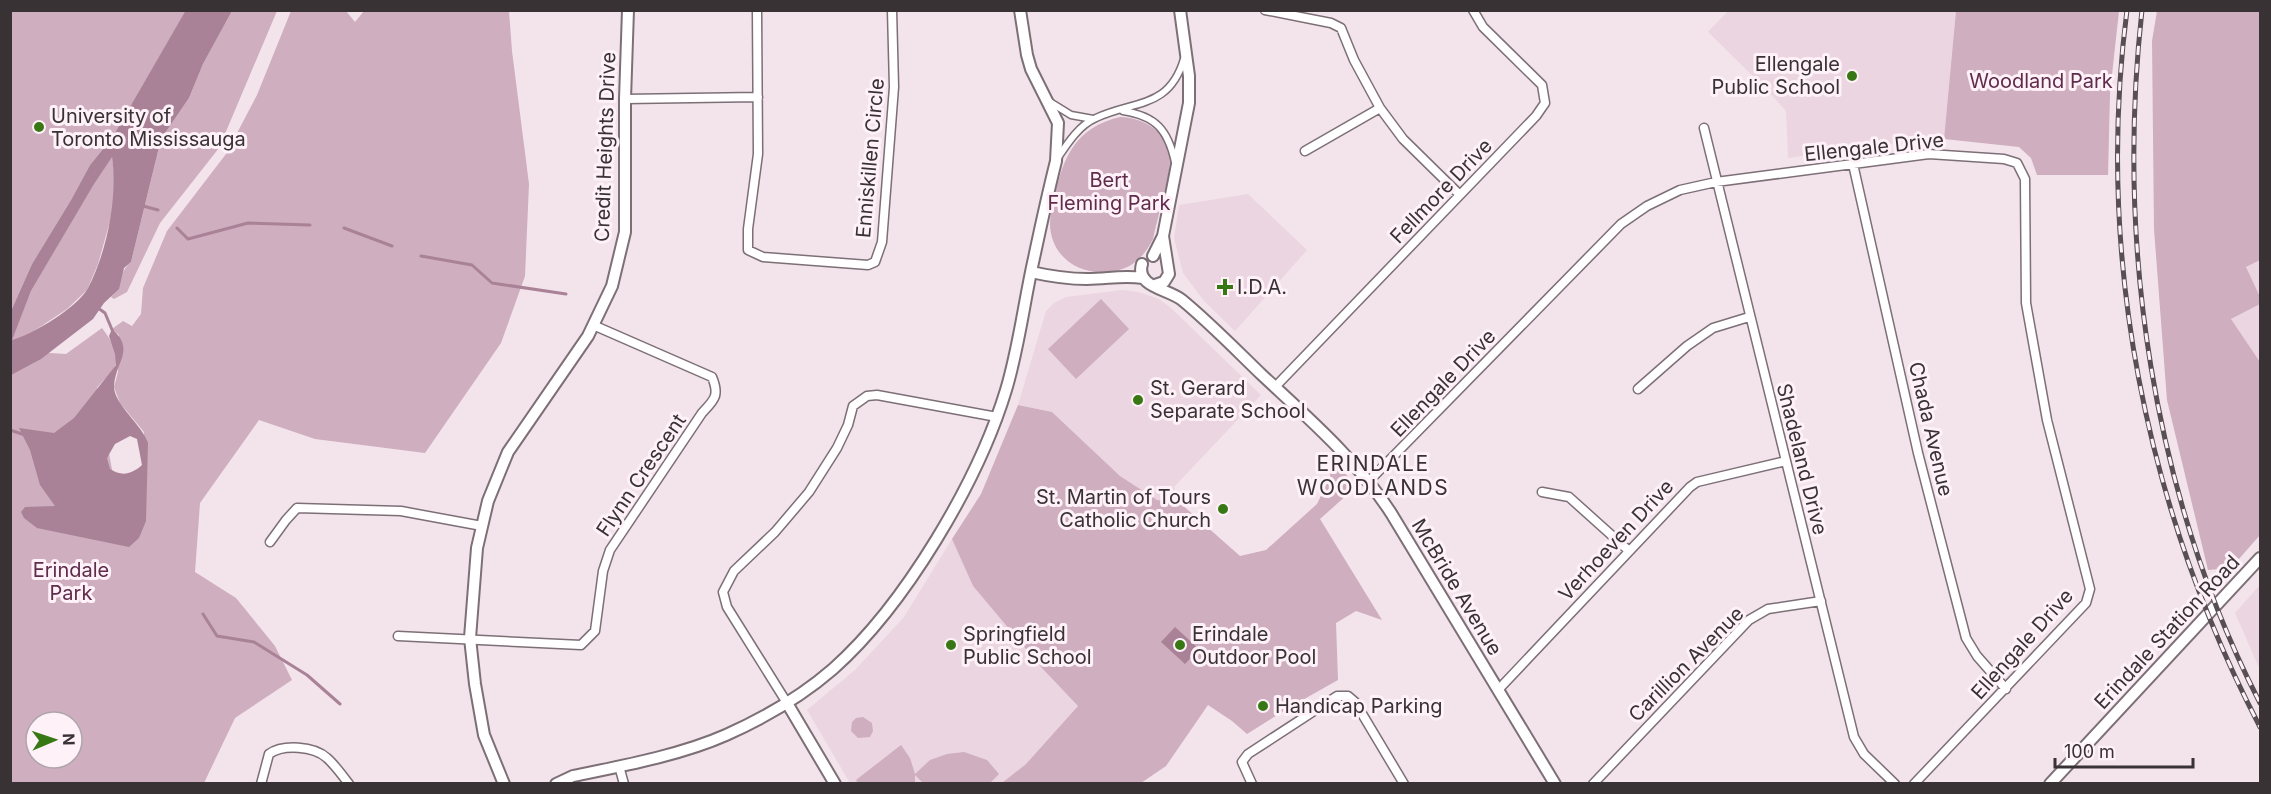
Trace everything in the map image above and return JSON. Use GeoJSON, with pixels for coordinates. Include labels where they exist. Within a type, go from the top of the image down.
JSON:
{"type":"FeatureCollection","features":[{"type":"Feature","properties":{"kind":"street","name":"Credit Heights Drive"},"geometry":{"type":"LineString","coordinates":[[504,783],[484,735],[475,684],[470,639],[477,548],[488,501],[508,452],[588,336],[612,286],[625,232],[628,10]]}},
{"type":"Feature","properties":{"kind":"street","name":"Enniskillen Circle"},"geometry":{"type":"LineString","coordinates":[[757,10],[758,154],[748,229],[748,250],[763,257],[868,265],[875,262],[882,242],[894,87],[892,10]]}},
{"type":"Feature","properties":{"kind":"street"},"geometry":{"type":"LineString","coordinates":[[556,783],[573,776],[619,766],[724,736],[787,703],[838,664],[895,599],[965,488],[987,444],[997,417],[1017,343],[1056,161],[1058,123],[1031,69],[1020,10]]}},
{"type":"Feature","properties":{"kind":"street"},"geometry":{"type":"LineString","coordinates":[[1153,256],[1162,236],[1189,104],[1189,76],[1180,10]]}},
{"type":"Feature","properties":{"kind":"street"},"geometry":{"type":"LineString","coordinates":[[1265,10],[1331,23],[1341,28],[1354,60],[1380,108],[1403,140],[1460,195]]}},
{"type":"Feature","properties":{"kind":"street","name":"Fellmore Drive"},"geometry":{"type":"LineString","coordinates":[[1275,387],[1545,104],[1542,86],[1483,27],[1473,10]]}},
{"type":"Feature","properties":{"kind":"street"},"geometry":{"type":"LineString","coordinates":[[1056,161],[1072,138],[1094,119],[1154,100],[1162,94],[1176,79],[1185,56]]}},
{"type":"Feature","properties":{"kind":"street"},"geometry":{"type":"LineString","coordinates":[[625,99],[758,97]]}},
{"type":"Feature","properties":{"kind":"street"},"geometry":{"type":"LineString","coordinates":[[1047,99],[1071,115],[1094,119]]}},
{"type":"Feature","properties":{"kind":"street"},"geometry":{"type":"LineString","coordinates":[[1305,151],[1380,108]]}},
{"type":"Feature","properties":{"kind":"street"},"geometry":{"type":"LineString","coordinates":[[1120,110],[1149,118],[1160,126],[1170,144],[1176,169]]}},
{"type":"Feature","properties":{"kind":"street","name":"Shadeland Drive"},"geometry":{"type":"LineString","coordinates":[[1704,128],[1854,737],[1864,754],[1895,783]]}},
{"type":"Feature","properties":{"kind":"street","name":"Ellengale Drive"},"geometry":{"type":"LineString","coordinates":[[1369,482],[1621,224],[1647,206],[1680,190],[1716,182],[1929,154],[2004,159],[2017,163],[2025,179],[2026,303],[2047,420],[2090,589],[2086,603],[1914,783]]}},
{"type":"Feature","properties":{"kind":"street","name":"Chada Avenue"},"geometry":{"type":"LineString","coordinates":[[1853,164],[1918,453],[1966,638],[1977,656],[2006,689]]}},
{"type":"Feature","properties":{"kind":"street"},"geometry":{"type":"LineString","coordinates":[[1142,264],[1143,278],[1146,282],[1155,285],[1164,282],[1170,270],[1166,261],[1162,236]]}},
{"type":"Feature","properties":{"kind":"street"},"geometry":{"type":"LineString","coordinates":[[1125,275],[1153,256],[1166,261]]}},
{"type":"Feature","properties":{"kind":"street"},"geometry":{"type":"LineString","coordinates":[[1031,272],[1062,278],[1087,279],[1125,275],[1143,278]]}},
{"type":"Feature","properties":{"kind":"street","name":"McBride Avenue"},"geometry":{"type":"LineString","coordinates":[[1169,274],[1180,298]]}},
{"type":"Feature","properties":{"kind":"street","name":"McBride Avenue"},"geometry":{"type":"LineString","coordinates":[[1155,285],[1180,298],[1347,457],[1369,482],[1391,513],[1555,783]]}},
{"type":"Feature","properties":{"kind":"street"},"geometry":{"type":"LineString","coordinates":[[1638,389],[1687,346],[1713,328],[1749,318]]}},
{"type":"Feature","properties":{"kind":"street","name":"Flynn Crescent"},"geometry":{"type":"LineString","coordinates":[[470,639],[581,645],[595,631],[603,571],[610,550],[702,414],[715,399],[716,387],[712,377],[593,325]]}},
{"type":"Feature","properties":{"kind":"street"},"geometry":{"type":"LineString","coordinates":[[835,783],[728,607],[723,592],[734,571],[775,531],[809,492],[837,448],[848,425],[853,406],[867,396],[877,395],[997,417]]}},
{"type":"Feature","properties":{"kind":"street","name":"Verhoeven Drive"},"geometry":{"type":"LineString","coordinates":[[1498,690],[1628,550],[1696,482],[1786,461]]}},
{"type":"Feature","properties":{"kind":"street"},"geometry":{"type":"LineString","coordinates":[[1542,492],[1569,497],[1628,550]]}},
{"type":"Feature","properties":{"kind":"street"},"geometry":{"type":"LineString","coordinates":[[270,542],[297,508],[401,511],[482,526]]}},
{"type":"Feature","properties":{"kind":"street","name":"Erindale Station Road"},"geometry":{"type":"LineString","coordinates":[[2050,783],[2260,558]]}},
{"type":"Feature","properties":{"kind":"street","name":"Carillion Avenue"},"geometry":{"type":"LineString","coordinates":[[1593,783],[1749,620],[1768,609],[1821,601]]}},
{"type":"Feature","properties":{"kind":"street"},"geometry":{"type":"LineString","coordinates":[[398,636],[470,639]]}},
{"type":"Feature","properties":{"kind":"street"},"geometry":{"type":"LineString","coordinates":[[1252,783],[1242,762],[1248,754],[1337,696],[1348,696],[1355,702],[1404,783]]}},
{"type":"Feature","properties":{"kind":"street"},"geometry":{"type":"LineString","coordinates":[[261,783],[269,754],[281,748],[322,754],[349,783]]}},
{"type":"Feature","properties":{"kind":"street"},"geometry":{"type":"LineString","coordinates":[[619,766],[624,783]]}},
{"type":"Feature","properties":{"kind":"shaded area"},"geometry":{"type":"Polygon","coordinates":[[[186,10],[232,11],[203,64],[189,98],[161,139],[131,262],[124,268],[119,289],[104,303],[93,319],[41,359],[11,375],[11,311],[32,264],[90,165],[112,138],[186,10]],[[112,157],[31,291],[12,340],[54,319],[75,303],[88,288],[106,241],[112,207],[112,157]]]}},
{"type":"Feature","properties":{"kind":"shaded area","name":"Ellengale Public School"},"geometry":{"type":"Polygon","coordinates":[[[1728,11],[1956,11],[1944,139],[1918,140],[1788,158],[1786,111],[1708,32],[1728,11]]]}},
{"type":"Feature","properties":{"kind":"shaded area"},"geometry":{"type":"Polygon","coordinates":[[[1248,194],[1307,250],[1235,331],[1204,301],[1183,273],[1174,238],[1179,205],[1248,194]]]}},
{"type":"Feature","properties":{"kind":"shaded area"},"geometry":{"type":"Polygon","coordinates":[[[2260,260],[2260,298],[2246,267],[2260,260]]]}},
{"type":"Feature","properties":{"kind":"shaded area","name":"St. Gerard Separate School"},"geometry":{"type":"Polygon","coordinates":[[[1122,290],[1139,292],[1159,299],[1171,308],[1261,395],[1174,487],[1180,503],[1157,500],[1120,476],[1052,412],[1018,405],[1046,311],[1054,303],[1066,297],[1122,290]]]}},
{"type":"Feature","properties":{"kind":"shaded area"},"geometry":{"type":"Polygon","coordinates":[[[2260,304],[2260,362],[2231,319],[2260,304]]]}},
{"type":"Feature","properties":{"kind":"shaded area"},"geometry":{"type":"Polygon","coordinates":[[[112,329],[123,343],[122,356],[115,378],[115,393],[148,443],[146,521],[139,538],[129,547],[37,528],[24,518],[21,512],[25,507],[55,506],[40,485],[30,450],[19,428],[54,433],[74,418],[116,365],[109,336],[112,329]],[[130,436],[115,444],[107,458],[110,469],[119,473],[127,473],[142,465],[137,439],[130,436]]]}},
{"type":"Feature","properties":{"kind":"shaded area","name":"Springfield Public School"},"geometry":{"type":"Polygon","coordinates":[[[952,539],[973,586],[1041,667],[1078,706],[1026,764],[1002,784],[850,783],[807,710],[855,670],[904,617],[952,539]]]}},
{"type":"Feature","properties":{"kind":"shaded area"},"geometry":{"type":"Polygon","coordinates":[[[2260,585],[2260,670],[2235,613],[2260,585]]]}},
{"type":"Feature","properties":{"kind":"shaded area","name":"Erindale Outdoor Pool"},"geometry":{"type":"Polygon","coordinates":[[[1175,627],[1199,649],[1185,664],[1161,642],[1175,627]]]}},
{"type":"Feature","properties":{"kind":"green space"},"geometry":{"type":"Polygon","coordinates":[[[11,11],[186,11],[112,138],[90,165],[32,264],[11,311],[11,11]]]}},
{"type":"Feature","properties":{"kind":"green space"},"geometry":{"type":"Polygon","coordinates":[[[232,11],[277,11],[219,148],[160,223],[127,292],[114,299],[111,297],[131,262],[161,139],[189,98],[203,64],[232,11]]]}},
{"type":"Feature","properties":{"kind":"green space","name":"Erindale Park"},"geometry":{"type":"Polygon","coordinates":[[[291,11],[346,11],[355,22],[364,11],[509,11],[529,184],[525,276],[501,343],[425,453],[315,439],[259,420],[200,503],[195,572],[236,598],[275,646],[292,680],[235,718],[204,783],[11,784],[11,340],[31,291],[112,156],[115,182],[112,214],[98,264],[87,290],[67,309],[25,337],[13,340],[50,353],[66,354],[102,328],[110,340],[115,350],[116,364],[97,388],[126,546],[139,538],[144,432],[120,403],[114,387],[118,372],[119,335],[112,329],[123,321],[132,326],[141,314],[143,288],[167,231],[226,154],[257,95],[291,11]]]}},
{"type":"Feature","properties":{"kind":"green space","name":"Woodland Park"},"geometry":{"type":"Polygon","coordinates":[[[1956,11],[2119,11],[2110,93],[2108,175],[2037,175],[2031,158],[2019,147],[1944,139],[1956,11]]]}},
{"type":"Feature","properties":{"kind":"green space"},"geometry":{"type":"Polygon","coordinates":[[[2157,11],[2260,11],[2260,260],[2246,267],[2260,297],[2260,304],[2231,319],[2260,362],[2260,535],[2231,568],[2208,570],[2167,400],[2154,229],[2152,41],[2157,11]]]}},
{"type":"Feature","properties":{"kind":"green space","name":"Bert Fleming Park"},"geometry":{"type":"Polygon","coordinates":[[[1120,117],[1147,124],[1161,135],[1166,143],[1170,162],[1165,191],[1153,239],[1140,258],[1116,271],[1086,270],[1067,261],[1055,245],[1051,234],[1050,223],[1058,182],[1062,168],[1074,145],[1093,128],[1120,117]]]}},
{"type":"Feature","properties":{"kind":"green space"},"geometry":{"type":"Polygon","coordinates":[[[1101,299],[1129,329],[1076,379],[1048,349],[1101,299]]]}},
{"type":"Feature","properties":{"kind":"green space"},"geometry":{"type":"Polygon","coordinates":[[[1018,405],[1052,412],[1120,476],[1157,500],[1180,503],[1240,556],[1266,550],[1317,504],[1330,477],[1330,458],[1357,486],[1320,519],[1382,620],[1356,611],[1336,623],[1338,680],[1247,734],[1208,705],[1166,766],[1141,783],[1002,783],[1026,764],[1078,706],[1041,667],[973,586],[952,539],[981,494],[1018,405]]]}},
{"type":"Feature","properties":{"kind":"green space"},"geometry":{"type":"Polygon","coordinates":[[[863,717],[872,723],[873,731],[870,737],[858,738],[851,731],[852,722],[856,718],[863,717]]]}},
{"type":"Feature","properties":{"kind":"green space"},"geometry":{"type":"Polygon","coordinates":[[[901,745],[910,758],[915,774],[930,760],[947,754],[964,752],[987,760],[999,774],[990,783],[923,783],[915,775],[915,783],[858,783],[856,780],[901,745]]]}},
{"type":"Feature","properties":{"kind":"waterway"},"geometry":{"type":"LineString","coordinates":[[143,206],[158,210]]}},
{"type":"Feature","properties":{"kind":"waterway"},"geometry":{"type":"LineString","coordinates":[[177,228],[188,239],[248,223],[310,225]]}},
{"type":"Feature","properties":{"kind":"waterway"},"geometry":{"type":"LineString","coordinates":[[344,228],[392,246]]}},
{"type":"Feature","properties":{"kind":"waterway"},"geometry":{"type":"LineString","coordinates":[[421,256],[472,265],[492,283],[566,294]]}},
{"type":"Feature","properties":{"kind":"waterway"},"geometry":{"type":"LineString","coordinates":[[98,308],[105,313],[113,332]]}},
{"type":"Feature","properties":{"kind":"waterway"},"geometry":{"type":"LineString","coordinates":[[10,430],[25,435]]}},
{"type":"Feature","properties":{"kind":"waterway"},"geometry":{"type":"LineString","coordinates":[[203,614],[217,636],[254,642],[307,675],[340,704]]}},
{"type":"Feature","properties":{"kind":"railway"},"geometry":{"type":"LineString","coordinates":[[2127,10],[2119,102],[2118,195],[2125,287],[2139,379],[2159,469],[2187,557],[2220,643],[2260,727]]}},
{"type":"Feature","properties":{"kind":"railway"},"geometry":{"type":"LineString","coordinates":[[2142,10],[2135,98],[2134,187],[2139,277],[2151,366],[2168,453],[2192,539],[2223,623],[2260,703]]}},
{"type":"Feature","properties":{"kind":"place","name":"Ellengale Public School"},"geometry":{"type":"Point","coordinates":[1852,76]}},
{"type":"Feature","properties":{"kind":"place","name":"University of Toronto Mississauga"},"geometry":{"type":"Point","coordinates":[39,127]}},
{"type":"Feature","properties":{"kind":"place","name":"I.D.A."},"geometry":{"type":"Point","coordinates":[1225,287]}},
{"type":"Feature","properties":{"kind":"place","name":"St. Gerard Separate School"},"geometry":{"type":"Point","coordinates":[1138,400]}},
{"type":"Feature","properties":{"kind":"place","name":"St. Martin of Tours Catholic Church"},"geometry":{"type":"Point","coordinates":[1223,509]}},
{"type":"Feature","properties":{"kind":"place","name":"Springfield Public School"},"geometry":{"type":"Point","coordinates":[951,645]}},
{"type":"Feature","properties":{"kind":"place","name":"Erindale Outdoor Pool"},"geometry":{"type":"Point","coordinates":[1180,645]}},
{"type":"Feature","properties":{"kind":"place","name":"Handicap Parking"},"geometry":{"type":"Point","coordinates":[1263,706]}},
{"type":"Feature","properties":{"kind":"district","name":"ERINDALE WOODLANDS"},"geometry":{"type":"Point","coordinates":[1373,476]}}]}
